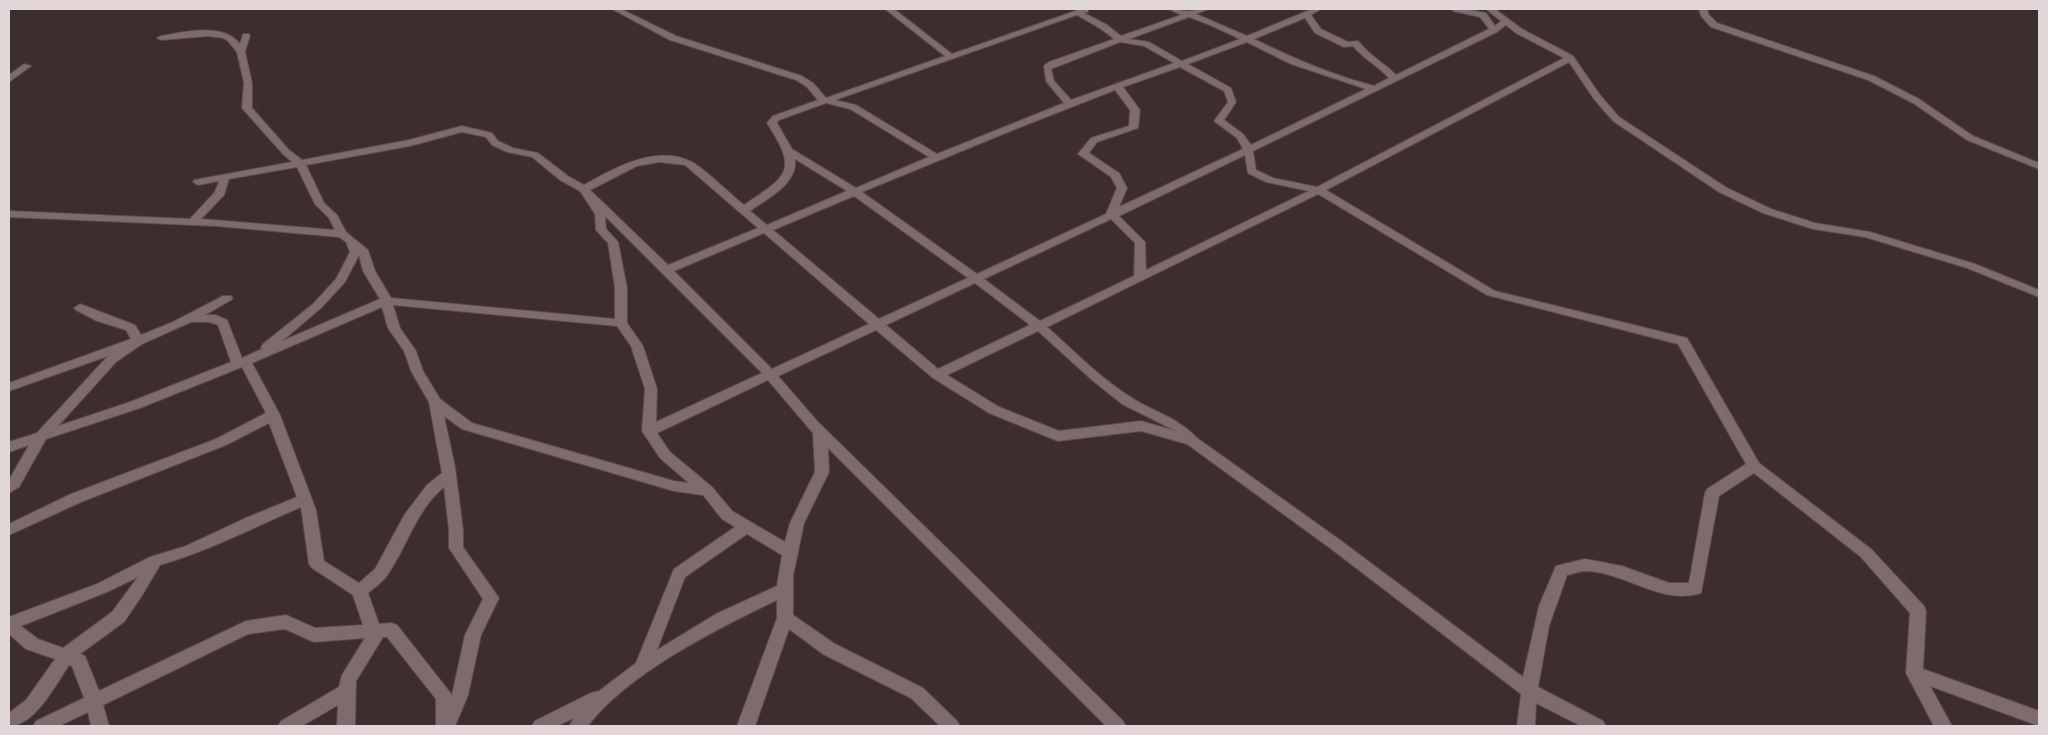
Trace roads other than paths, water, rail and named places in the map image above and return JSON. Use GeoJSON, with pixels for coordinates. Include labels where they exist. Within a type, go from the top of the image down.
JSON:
{"type":"FeatureCollection","features":[{"type":"Feature","properties":{"kind":"street"},"geometry":{"type":"LineString","coordinates":[[616,9],[673,38],[798,78],[810,85],[823,100],[854,107],[935,157]]}},
{"type":"Feature","properties":{"kind":"street"},"geometry":{"type":"LineString","coordinates":[[889,9],[950,56]]}},
{"type":"Feature","properties":{"kind":"street"},"geometry":{"type":"LineString","coordinates":[[743,212],[788,178],[792,169],[790,152],[772,120],[823,100],[1029,31],[1088,9]]}},
{"type":"Feature","properties":{"kind":"street"},"geometry":{"type":"LineString","coordinates":[[1173,9],[1213,23],[1243,39],[1325,74],[1375,89]]}},
{"type":"Feature","properties":{"kind":"street"},"geometry":{"type":"LineString","coordinates":[[1069,104],[1050,82],[1047,68],[1060,61],[1204,9]]}},
{"type":"Feature","properties":{"kind":"street"},"geometry":{"type":"LineString","coordinates":[[667,270],[935,157],[1069,104],[1184,63],[1317,9]]}},
{"type":"Feature","properties":{"kind":"street"},"geometry":{"type":"LineString","coordinates":[[1456,9],[1483,15],[1494,30]]}},
{"type":"Feature","properties":{"kind":"street"},"geometry":{"type":"LineString","coordinates":[[1483,9],[1494,30]]}},
{"type":"Feature","properties":{"kind":"street"},"geometry":{"type":"LineString","coordinates":[[1490,9],[1519,31],[1570,58],[1597,97],[1616,119],[1723,190],[1767,212],[1813,226],[1866,234],[1963,263],[2039,294]]}},
{"type":"Feature","properties":{"kind":"street"},"geometry":{"type":"LineString","coordinates":[[1703,9],[1705,16],[1714,25],[1871,78],[1916,101],[1970,138],[2039,166],[2039,170]]}},
{"type":"Feature","properties":{"kind":"street"},"geometry":{"type":"LineString","coordinates":[[1077,12],[1104,27],[1120,40],[1146,44],[1184,63],[1228,90],[1232,102],[1219,121],[1241,136],[1249,149],[1251,171],[1270,180],[1318,190],[1491,293],[1683,340],[1754,466],[1866,553],[1918,611],[1914,673],[1943,726]]}},
{"type":"Feature","properties":{"kind":"street"},"geometry":{"type":"LineString","coordinates":[[1306,14],[1318,31],[1347,44],[1355,43],[1395,79]]}},
{"type":"Feature","properties":{"kind":"street"},"geometry":{"type":"LineString","coordinates":[[649,431],[1375,89],[1494,30],[1506,21]]}},
{"type":"Feature","properties":{"kind":"street"},"geometry":{"type":"LineString","coordinates":[[162,38],[195,33],[216,34],[230,38],[241,52]]}},
{"type":"Feature","properties":{"kind":"street"},"geometry":{"type":"LineString","coordinates":[[246,36],[241,52],[248,83],[247,108],[286,152],[300,163],[320,204],[333,217],[355,252],[341,280],[317,306],[246,361]]}},
{"type":"Feature","properties":{"kind":"street"},"geometry":{"type":"LineString","coordinates":[[938,375],[1318,190],[1570,58]]}},
{"type":"Feature","properties":{"kind":"street"},"geometry":{"type":"LineString","coordinates":[[9,79],[27,66]]}},
{"type":"Feature","properties":{"kind":"street"},"geometry":{"type":"LineString","coordinates":[[1111,214],[1122,188],[1115,175],[1083,154],[1094,140],[1133,128],[1135,110],[1117,86]]}},
{"type":"Feature","properties":{"kind":"street"},"geometry":{"type":"LineString","coordinates":[[198,182],[410,143],[462,130],[489,135],[495,143],[510,150],[535,155],[564,178],[584,190],[667,270],[770,374],[806,420],[1117,726]]}},
{"type":"Feature","properties":{"kind":"street"},"geometry":{"type":"LineString","coordinates":[[790,152],[854,191],[976,278],[1039,326],[1096,377],[1127,401],[1180,428],[1192,441],[1334,544],[1528,690],[1597,726]]}},
{"type":"Feature","properties":{"kind":"street"},"geometry":{"type":"LineString","coordinates":[[584,190],[632,165],[662,158],[688,163],[743,212],[767,229],[831,283],[876,325],[938,375],[994,410],[1058,436],[1141,426],[1192,441]]}},
{"type":"Feature","properties":{"kind":"street"},"geometry":{"type":"LineString","coordinates":[[192,223],[220,193],[225,177]]}},
{"type":"Feature","properties":{"kind":"street"},"geometry":{"type":"LineString","coordinates":[[584,190],[600,214],[601,230],[613,242],[621,288],[621,323],[636,346],[651,389],[649,431],[665,455],[707,491],[727,514],[790,552]]}},
{"type":"Feature","properties":{"kind":"street"},"geometry":{"type":"LineString","coordinates":[[9,214],[254,226],[346,237],[363,250],[369,271],[386,301],[394,328],[410,351],[417,371],[435,402],[449,476],[456,530],[456,548],[491,598],[473,634],[460,696],[445,726]]}},
{"type":"Feature","properties":{"kind":"street"},"geometry":{"type":"LineString","coordinates":[[1111,214],[1140,242],[1140,277]]}},
{"type":"Feature","properties":{"kind":"street"},"geometry":{"type":"LineString","coordinates":[[9,387],[138,341],[188,319],[227,298]]}},
{"type":"Feature","properties":{"kind":"street"},"geometry":{"type":"LineString","coordinates":[[9,448],[135,405],[246,361],[386,301],[621,323]]}},
{"type":"Feature","properties":{"kind":"street"},"geometry":{"type":"LineString","coordinates":[[80,308],[101,318],[131,328],[138,341]]}},
{"type":"Feature","properties":{"kind":"street"},"geometry":{"type":"LineString","coordinates":[[188,319],[211,318],[223,323],[246,361],[273,415],[309,510],[317,564],[360,591],[375,637],[348,680],[346,726]]}},
{"type":"Feature","properties":{"kind":"street"},"geometry":{"type":"LineString","coordinates":[[9,488],[14,483],[42,436],[112,359],[138,341]]}},
{"type":"Feature","properties":{"kind":"street"},"geometry":{"type":"LineString","coordinates":[[435,402],[466,426],[674,486],[707,491]]}},
{"type":"Feature","properties":{"kind":"street"},"geometry":{"type":"LineString","coordinates":[[9,530],[76,498],[221,442],[273,415]]}},
{"type":"Feature","properties":{"kind":"street"},"geometry":{"type":"LineString","coordinates":[[746,726],[785,618],[785,576],[797,523],[822,472],[820,432]]}},
{"type":"Feature","properties":{"kind":"street"},"geometry":{"type":"LineString","coordinates":[[1526,726],[1528,690],[1550,593],[1561,570],[1585,565],[1622,572],[1668,589],[1696,589],[1712,493],[1754,466]]}},
{"type":"Feature","properties":{"kind":"street"},"geometry":{"type":"LineString","coordinates":[[360,591],[380,573],[410,518],[432,489],[449,476]]}},
{"type":"Feature","properties":{"kind":"street"},"geometry":{"type":"LineString","coordinates":[[100,726],[94,701],[79,661],[32,644],[9,625],[102,588],[156,561],[190,551],[305,500]]}},
{"type":"Feature","properties":{"kind":"street"},"geometry":{"type":"LineString","coordinates":[[644,662],[679,572],[746,527]]}},
{"type":"Feature","properties":{"kind":"street"},"geometry":{"type":"LineString","coordinates":[[9,723],[32,706],[66,656],[86,639],[118,617],[136,594],[156,561]]}},
{"type":"Feature","properties":{"kind":"street"},"geometry":{"type":"LineString","coordinates":[[578,726],[594,706],[644,662],[785,589]]}},
{"type":"Feature","properties":{"kind":"street"},"geometry":{"type":"LineString","coordinates":[[785,618],[830,649],[917,693],[951,726]]}},
{"type":"Feature","properties":{"kind":"street"},"geometry":{"type":"LineString","coordinates":[[42,726],[246,628],[286,622],[314,635],[391,630],[444,697],[445,726]]}},
{"type":"Feature","properties":{"kind":"street"},"geometry":{"type":"LineString","coordinates":[[1914,673],[2039,719]]}},
{"type":"Feature","properties":{"kind":"street"},"geometry":{"type":"LineString","coordinates":[[541,726],[614,690]]}},
{"type":"Feature","properties":{"kind":"street"},"geometry":{"type":"LineString","coordinates":[[286,726],[347,691]]}}]}
